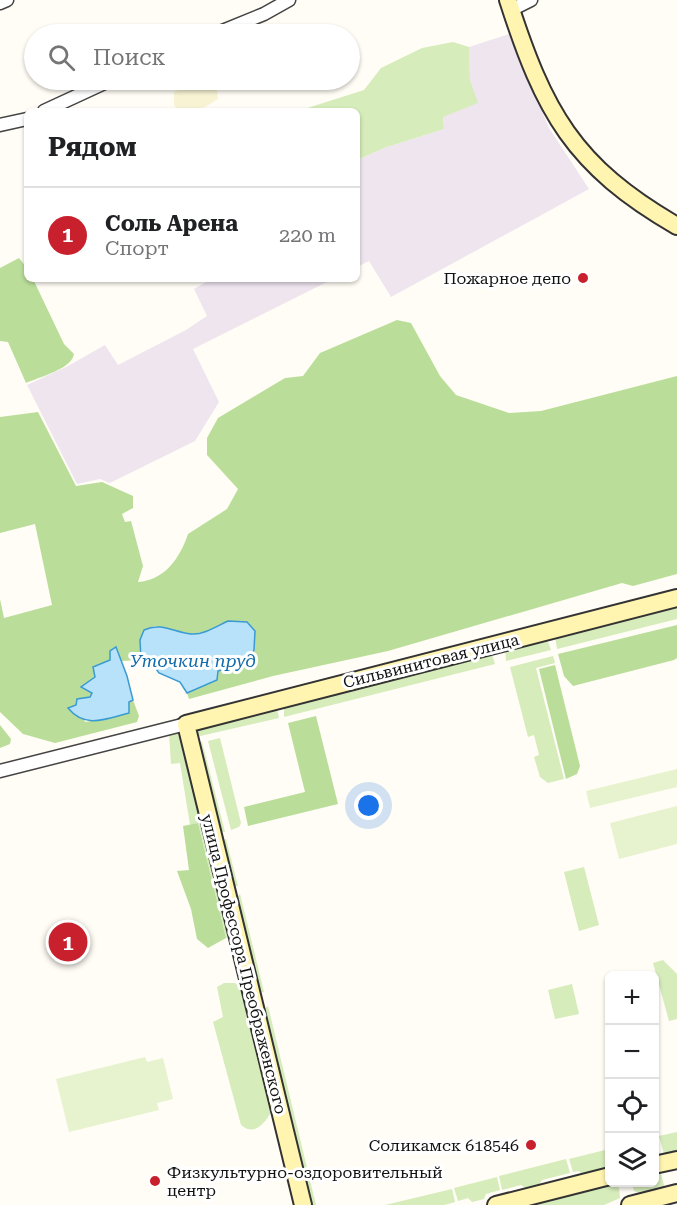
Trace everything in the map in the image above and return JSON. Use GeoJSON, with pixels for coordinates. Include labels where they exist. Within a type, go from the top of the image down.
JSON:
{"type":"FeatureCollection","features":[{"type":"Feature","properties":{"kind":"street"},"geometry":{"type":"LineString","coordinates":[[0,3],[7,0]]}},
{"type":"Feature","properties":{"kind":"street"},"geometry":{"type":"LineString","coordinates":[[236,24],[289,0]]}},
{"type":"Feature","properties":{"kind":"street"},"geometry":{"type":"LineString","coordinates":[[531,0],[510,5],[535,75],[558,121],[589,163],[610,182],[677,226]]}},
{"type":"Feature","properties":{"kind":"street"},"geometry":{"type":"LineString","coordinates":[[50,108],[89,90]]}},
{"type":"Feature","properties":{"kind":"street"},"geometry":{"type":"LineString","coordinates":[[0,125],[24,120]]}},
{"type":"Feature","properties":{"kind":"street","name":"Сильвинитовая улица"},"geometry":{"type":"LineString","coordinates":[[186,724],[677,598]]}},
{"type":"Feature","properties":{"kind":"street"},"geometry":{"type":"LineString","coordinates":[[0,771],[186,724]]}},
{"type":"Feature","properties":{"kind":"street","name":"улица Профессора Преображенского"},"geometry":{"type":"LineString","coordinates":[[186,724],[303,1205]]}},
{"type":"Feature","properties":{"kind":"street"},"geometry":{"type":"LineString","coordinates":[[659,1164],[677,1160]]}},
{"type":"Feature","properties":{"kind":"street"},"geometry":{"type":"LineString","coordinates":[[496,1205],[605,1177]]}},
{"type":"Feature","properties":{"kind":"street"},"geometry":{"type":"LineString","coordinates":[[630,1205],[677,1193]]}},
{"type":"Feature","properties":{"kind":"shaded area"},"geometry":{"type":"Polygon","coordinates":[[[509,34],[549,128],[589,189],[391,297],[369,261],[360,266],[360,159],[384,148],[444,129],[443,117],[477,103],[470,80],[469,47],[509,34]]]}},
{"type":"Feature","properties":{"kind":"shaded area"},"geometry":{"type":"Polygon","coordinates":[[[217,90],[218,99],[205,107],[176,108],[174,105],[174,92],[217,90]]]}},
{"type":"Feature","properties":{"kind":"shaded area"},"geometry":{"type":"Polygon","coordinates":[[[206,282],[327,282],[193,349],[219,402],[195,441],[110,483],[100,479],[77,484],[27,385],[68,366],[105,345],[118,365],[186,330],[207,316],[194,289],[206,282]]]}},
{"type":"Feature","properties":{"kind":"green space"},"geometry":{"type":"Polygon","coordinates":[[[453,42],[469,47],[470,80],[478,103],[443,117],[444,129],[384,148],[360,159],[360,108],[307,108],[364,90],[381,68],[422,48],[453,42]]]}},
{"type":"Feature","properties":{"kind":"green space"},"geometry":{"type":"Polygon","coordinates":[[[19,258],[24,264],[24,282],[34,282],[64,344],[74,354],[72,359],[61,368],[26,383],[8,342],[0,341],[0,268],[19,258]]]}},
{"type":"Feature","properties":{"kind":"green space"},"geometry":{"type":"Polygon","coordinates":[[[397,320],[411,323],[440,376],[456,395],[509,413],[541,411],[677,376],[677,574],[633,586],[622,583],[388,651],[273,676],[189,699],[187,693],[217,680],[218,671],[249,661],[254,650],[255,631],[247,622],[228,621],[208,631],[192,634],[154,626],[140,639],[141,660],[122,661],[116,648],[107,663],[98,664],[95,677],[81,687],[92,693],[90,697],[77,699],[85,722],[129,713],[129,702],[133,700],[139,716],[137,722],[55,743],[23,734],[0,712],[0,599],[4,618],[52,605],[35,524],[0,533],[0,417],[38,412],[76,486],[102,482],[133,496],[133,508],[122,514],[125,522],[131,521],[143,566],[138,582],[148,580],[164,572],[170,566],[181,551],[188,534],[227,509],[238,489],[207,455],[207,438],[218,418],[285,378],[303,376],[320,353],[397,320]]]}},
{"type":"Feature","properties":{"kind":"green space"},"geometry":{"type":"Polygon","coordinates":[[[677,602],[677,619],[557,649],[555,636],[677,602]]]}},
{"type":"Feature","properties":{"kind":"green space"},"geometry":{"type":"Polygon","coordinates":[[[677,625],[677,658],[674,660],[573,686],[564,676],[558,654],[677,625]]]}},
{"type":"Feature","properties":{"kind":"green space"},"geometry":{"type":"Polygon","coordinates":[[[547,639],[551,650],[506,661],[505,648],[547,639]]]}},
{"type":"Feature","properties":{"kind":"green space"},"geometry":{"type":"Polygon","coordinates":[[[492,654],[495,664],[284,717],[284,705],[492,654]]]}},
{"type":"Feature","properties":{"kind":"green space"},"geometry":{"type":"Polygon","coordinates":[[[553,656],[555,663],[536,668],[564,779],[548,783],[540,777],[534,757],[539,755],[534,735],[528,737],[510,667],[553,656]]]}},
{"type":"Feature","properties":{"kind":"green space"},"geometry":{"type":"Polygon","coordinates":[[[555,665],[580,766],[577,774],[566,779],[539,669],[555,665]]]}},
{"type":"Feature","properties":{"kind":"green space"},"geometry":{"type":"Polygon","coordinates":[[[277,709],[279,718],[196,737],[200,725],[277,709]]]}},
{"type":"Feature","properties":{"kind":"green space"},"geometry":{"type":"Polygon","coordinates":[[[316,716],[338,804],[248,826],[244,807],[305,792],[288,723],[316,716]]]}},
{"type":"Feature","properties":{"kind":"green space"},"geometry":{"type":"Polygon","coordinates":[[[0,725],[11,739],[10,744],[0,748],[0,725]]]}},
{"type":"Feature","properties":{"kind":"green space"},"geometry":{"type":"Polygon","coordinates":[[[178,731],[185,747],[230,932],[226,938],[198,823],[190,825],[180,763],[171,764],[169,734],[178,731]]]}},
{"type":"Feature","properties":{"kind":"green space"},"geometry":{"type":"Polygon","coordinates":[[[220,738],[241,823],[239,827],[231,830],[208,741],[220,738]]]}},
{"type":"Feature","properties":{"kind":"green space"},"geometry":{"type":"Polygon","coordinates":[[[202,742],[225,832],[219,831],[199,743],[202,742]]]}},
{"type":"Feature","properties":{"kind":"green space"},"geometry":{"type":"Polygon","coordinates":[[[677,769],[677,787],[590,808],[586,791],[677,769]]]}},
{"type":"Feature","properties":{"kind":"green space"},"geometry":{"type":"Polygon","coordinates":[[[677,806],[677,844],[619,859],[610,823],[677,806]]]}},
{"type":"Feature","properties":{"kind":"green space"},"geometry":{"type":"Polygon","coordinates":[[[198,823],[226,938],[208,948],[197,939],[191,909],[177,871],[189,870],[183,826],[198,823]]]}},
{"type":"Feature","properties":{"kind":"green space"},"geometry":{"type":"Polygon","coordinates":[[[226,839],[238,886],[233,886],[221,841],[226,839]]]}},
{"type":"Feature","properties":{"kind":"green space"},"geometry":{"type":"Polygon","coordinates":[[[584,867],[599,925],[579,931],[564,872],[584,867]]]}},
{"type":"Feature","properties":{"kind":"green space"},"geometry":{"type":"Polygon","coordinates":[[[240,894],[264,992],[259,992],[236,898],[240,894]]]}},
{"type":"Feature","properties":{"kind":"green space"},"geometry":{"type":"Polygon","coordinates":[[[663,960],[677,974],[677,1019],[669,1021],[659,985],[659,971],[655,971],[653,963],[663,960]]]}},
{"type":"Feature","properties":{"kind":"green space"},"geometry":{"type":"Polygon","coordinates":[[[224,983],[235,983],[243,988],[274,1107],[264,1122],[252,1130],[241,1125],[213,1022],[223,1017],[217,987],[224,983]]]}},
{"type":"Feature","properties":{"kind":"green space"},"geometry":{"type":"Polygon","coordinates":[[[572,984],[579,1014],[555,1019],[548,990],[572,984]]]}},
{"type":"Feature","properties":{"kind":"green space"},"geometry":{"type":"Polygon","coordinates":[[[268,1006],[316,1205],[310,1205],[263,1010],[268,1006]]]}},
{"type":"Feature","properties":{"kind":"green space"},"geometry":{"type":"Polygon","coordinates":[[[145,1057],[147,1062],[163,1058],[173,1099],[157,1103],[159,1110],[69,1132],[56,1079],[145,1057]]]}},
{"type":"Feature","properties":{"kind":"green space"},"geometry":{"type":"Polygon","coordinates":[[[677,1132],[677,1151],[664,1154],[659,1136],[677,1132]]]}},
{"type":"Feature","properties":{"kind":"green space"},"geometry":{"type":"Polygon","coordinates":[[[605,1150],[605,1168],[582,1174],[579,1171],[573,1172],[569,1159],[605,1150]]]}},
{"type":"Feature","properties":{"kind":"green space"},"geometry":{"type":"Polygon","coordinates":[[[566,1159],[570,1173],[542,1180],[539,1185],[525,1188],[521,1185],[502,1190],[499,1176],[566,1159]]]}},
{"type":"Feature","properties":{"kind":"green space"},"geometry":{"type":"Polygon","coordinates":[[[659,1170],[665,1189],[643,1194],[634,1191],[633,1187],[659,1187],[659,1170]]]}},
{"type":"Feature","properties":{"kind":"green space"},"geometry":{"type":"Polygon","coordinates":[[[497,1177],[500,1190],[486,1194],[484,1199],[472,1202],[468,1198],[458,1201],[454,1188],[497,1177]]]}},
{"type":"Feature","properties":{"kind":"green space"},"geometry":{"type":"Polygon","coordinates":[[[605,1185],[605,1187],[619,1188],[620,1198],[604,1205],[521,1205],[605,1185]]]}},
{"type":"Feature","properties":{"kind":"green space"},"geometry":{"type":"Polygon","coordinates":[[[452,1189],[455,1202],[444,1205],[385,1205],[452,1189]]]}},
{"type":"Feature","properties":{"kind":"water","name":"Уточкин пруд"},"geometry":{"type":"Polygon","coordinates":[[[228,621],[247,622],[255,631],[254,650],[249,661],[218,671],[217,680],[187,693],[180,682],[159,673],[149,660],[141,660],[140,640],[144,630],[162,627],[196,634],[228,621]]]}},
{"type":"Feature","properties":{"kind":"water","name":"Уточкин пруд"},"geometry":{"type":"Polygon","coordinates":[[[116,647],[133,700],[129,702],[129,713],[96,721],[81,718],[68,708],[76,705],[77,699],[90,697],[92,693],[81,687],[95,677],[93,667],[110,660],[110,651],[116,647]]]}},
{"type":"Feature","properties":{"kind":"place","name":"Пожарное депо"},"geometry":{"type":"Point","coordinates":[583,278]}},
{"type":"Feature","properties":{"kind":"place","name":"Соль Арена"},"geometry":{"type":"Point","coordinates":[68,942]}},
{"type":"Feature","properties":{"kind":"place","name":"Соликамск 618546"},"geometry":{"type":"Point","coordinates":[531,1145]}},
{"type":"Feature","properties":{"kind":"place","name":"Физкультурно-оздоровительный центр"},"geometry":{"type":"Point","coordinates":[155,1181]}}]}
